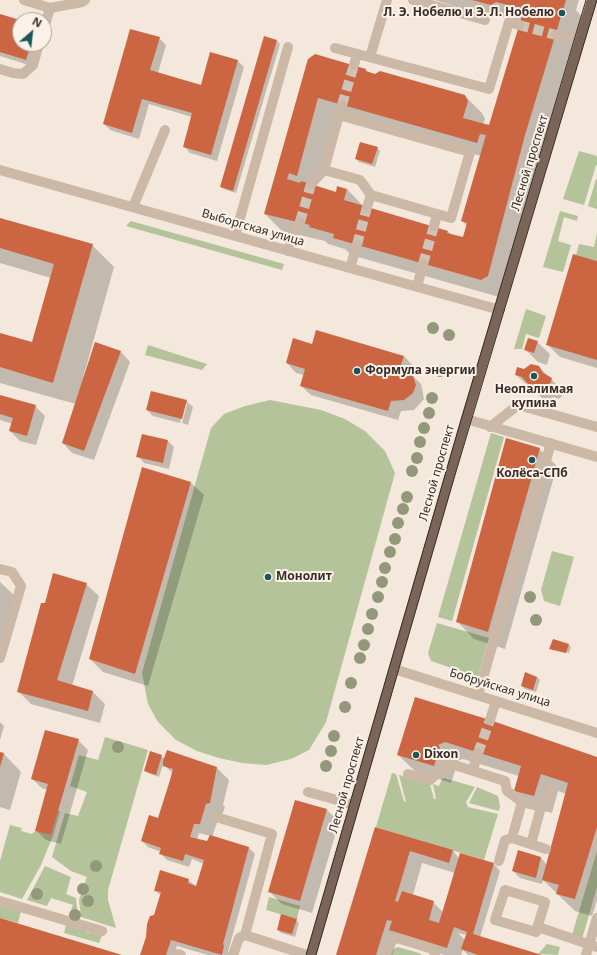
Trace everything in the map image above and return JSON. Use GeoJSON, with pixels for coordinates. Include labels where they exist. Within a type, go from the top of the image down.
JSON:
{"type":"FeatureCollection","features":[{"type":"Feature","properties":{"kind":"main road","name":"Лесной проспект"},"geometry":{"type":"LineString","coordinates":[[311,955],[466,419],[592,0]]}},
{"type":"Feature","properties":{"kind":"street"},"geometry":{"type":"LineString","coordinates":[[24,0],[50,8],[84,0]]}},
{"type":"Feature","properties":{"kind":"street"},"geometry":{"type":"LineString","coordinates":[[370,58],[387,0]]}},
{"type":"Feature","properties":{"kind":"street"},"geometry":{"type":"LineString","coordinates":[[413,0],[485,20]]}},
{"type":"Feature","properties":{"kind":"street"},"geometry":{"type":"LineString","coordinates":[[49,12],[50,8]]}},
{"type":"Feature","properties":{"kind":"street"},"geometry":{"type":"LineString","coordinates":[[335,48],[489,89],[509,22],[519,25]]}},
{"type":"Feature","properties":{"kind":"street"},"geometry":{"type":"LineString","coordinates":[[556,35],[579,42]]}},
{"type":"Feature","properties":{"kind":"street"},"geometry":{"type":"LineString","coordinates":[[235,236],[288,47]]}},
{"type":"Feature","properties":{"kind":"street"},"geometry":{"type":"LineString","coordinates":[[0,69],[23,74],[33,65],[37,52]]}},
{"type":"Feature","properties":{"kind":"street"},"geometry":{"type":"LineString","coordinates":[[354,65],[357,54]]}},
{"type":"Feature","properties":{"kind":"street"},"geometry":{"type":"LineString","coordinates":[[311,184],[324,170],[342,105]]}},
{"type":"Feature","properties":{"kind":"street"},"geometry":{"type":"LineString","coordinates":[[324,170],[360,180],[371,195],[451,218],[470,152],[339,115]]}},
{"type":"Feature","properties":{"kind":"street"},"geometry":{"type":"LineString","coordinates":[[133,208],[165,130]]}},
{"type":"Feature","properties":{"kind":"street","name":"Выборгская улица"},"geometry":{"type":"LineString","coordinates":[[0,170],[500,310]]}},
{"type":"Feature","properties":{"kind":"street"},"geometry":{"type":"LineString","coordinates":[[368,207],[371,195]]}},
{"type":"Feature","properties":{"kind":"street"},"geometry":{"type":"LineString","coordinates":[[434,226],[437,214]]}},
{"type":"Feature","properties":{"kind":"street"},"geometry":{"type":"LineString","coordinates":[[288,251],[293,234],[300,222]]}},
{"type":"Feature","properties":{"kind":"street"},"geometry":{"type":"LineString","coordinates":[[350,268],[357,245]]}},
{"type":"Feature","properties":{"kind":"street"},"geometry":{"type":"LineString","coordinates":[[417,287],[423,264]]}},
{"type":"Feature","properties":{"kind":"street"},"geometry":{"type":"LineString","coordinates":[[490,427],[518,405],[597,427]]}},
{"type":"Feature","properties":{"kind":"street"},"geometry":{"type":"LineString","coordinates":[[466,419],[597,457]]}},
{"type":"Feature","properties":{"kind":"street"},"geometry":{"type":"LineString","coordinates":[[478,695],[551,443]]}},
{"type":"Feature","properties":{"kind":"street"},"geometry":{"type":"LineString","coordinates":[[0,569],[12,572],[21,586],[0,658]]}},
{"type":"Feature","properties":{"kind":"street","name":"Бобруйская улица"},"geometry":{"type":"LineString","coordinates":[[394,669],[597,733]]}},
{"type":"Feature","properties":{"kind":"street"},"geometry":{"type":"LineString","coordinates":[[490,720],[496,701]]}},
{"type":"Feature","properties":{"kind":"street"},"geometry":{"type":"LineString","coordinates":[[473,769],[478,752]]}},
{"type":"Feature","properties":{"kind":"street"},"geometry":{"type":"LineString","coordinates":[[408,774],[430,780],[448,762],[473,769],[505,781],[507,791],[522,802],[541,807]]}},
{"type":"Feature","properties":{"kind":"street"},"geometry":{"type":"LineString","coordinates":[[531,844],[541,807],[547,801],[551,788]]}},
{"type":"Feature","properties":{"kind":"street"},"geometry":{"type":"LineString","coordinates":[[308,792],[355,805]]}},
{"type":"Feature","properties":{"kind":"street"},"geometry":{"type":"LineString","coordinates":[[512,838],[522,802]]}},
{"type":"Feature","properties":{"kind":"street"},"geometry":{"type":"LineString","coordinates":[[216,817],[272,834],[245,934],[239,938],[233,955]]}},
{"type":"Feature","properties":{"kind":"street"},"geometry":{"type":"LineString","coordinates":[[499,861],[505,840],[512,838],[546,849]]}},
{"type":"Feature","properties":{"kind":"street"},"geometry":{"type":"LineString","coordinates":[[505,890],[545,902],[538,927],[536,932],[496,920],[505,890]]}},
{"type":"Feature","properties":{"kind":"street"},"geometry":{"type":"LineString","coordinates":[[0,901],[102,931]]}},
{"type":"Feature","properties":{"kind":"street"},"geometry":{"type":"LineString","coordinates":[[586,955],[593,946],[597,918]]}},
{"type":"Feature","properties":{"kind":"street"},"geometry":{"type":"LineString","coordinates":[[538,927],[593,946]]}},
{"type":"Feature","properties":{"kind":"street"},"geometry":{"type":"LineString","coordinates":[[245,934],[307,955]]}},
{"type":"Feature","properties":{"kind":"street"},"geometry":{"type":"LineString","coordinates":[[386,955],[390,942],[397,938],[433,949],[435,955]]}},
{"type":"Feature","properties":{"kind":"green space"},"geometry":{"type":"Polygon","coordinates":[[[579,151],[597,156],[597,165],[584,205],[563,199],[579,151]]]}},
{"type":"Feature","properties":{"kind":"green space"},"geometry":{"type":"Polygon","coordinates":[[[597,179],[597,209],[588,206],[597,179]]]}},
{"type":"Feature","properties":{"kind":"green space"},"geometry":{"type":"Polygon","coordinates":[[[560,211],[578,216],[577,221],[564,217],[558,241],[571,245],[563,272],[543,267],[560,211]]]}},
{"type":"Feature","properties":{"kind":"green space"},"geometry":{"type":"Polygon","coordinates":[[[131,221],[284,264],[282,270],[126,226],[131,221]]]}},
{"type":"Feature","properties":{"kind":"green space"},"geometry":{"type":"Polygon","coordinates":[[[597,233],[597,261],[576,255],[579,244],[594,247],[597,233]]]}},
{"type":"Feature","properties":{"kind":"green space"},"geometry":{"type":"Polygon","coordinates":[[[526,309],[546,316],[539,338],[526,334],[522,349],[514,349],[526,309]]]}},
{"type":"Feature","properties":{"kind":"green space"},"geometry":{"type":"Polygon","coordinates":[[[148,345],[207,364],[202,370],[145,355],[148,345]]]}},
{"type":"Feature","properties":{"kind":"green space","name":"Монолит"},"geometry":{"type":"Polygon","coordinates":[[[270,400],[321,410],[345,419],[365,431],[385,451],[395,473],[326,722],[309,750],[291,759],[266,765],[242,763],[219,758],[197,751],[176,740],[158,722],[148,704],[142,673],[211,428],[224,414],[245,406],[270,400]]]}},
{"type":"Feature","properties":{"kind":"green space"},"geometry":{"type":"Polygon","coordinates":[[[491,433],[504,437],[452,621],[438,617],[491,433]]]}},
{"type":"Feature","properties":{"kind":"green space"},"geometry":{"type":"Polygon","coordinates":[[[552,551],[574,557],[560,606],[544,601],[541,590],[552,551]]]}},
{"type":"Feature","properties":{"kind":"green space"},"geometry":{"type":"Polygon","coordinates":[[[437,623],[489,638],[478,677],[431,661],[428,653],[437,623]]]}},
{"type":"Feature","properties":{"kind":"green space"},"geometry":{"type":"Polygon","coordinates":[[[105,737],[148,750],[108,890],[108,900],[116,928],[81,917],[79,900],[87,877],[71,871],[52,857],[65,813],[78,816],[87,792],[70,786],[79,755],[98,760],[105,737]]]}},
{"type":"Feature","properties":{"kind":"green space"},"geometry":{"type":"Polygon","coordinates":[[[392,773],[396,774],[404,801],[406,802],[399,775],[430,784],[434,799],[436,799],[433,784],[439,786],[444,778],[475,787],[466,802],[468,807],[498,814],[484,860],[376,827],[392,773]]]}},
{"type":"Feature","properties":{"kind":"green space"},"geometry":{"type":"Polygon","coordinates":[[[477,787],[498,796],[500,806],[499,811],[469,803],[477,787]]]}},
{"type":"Feature","properties":{"kind":"green space"},"geometry":{"type":"Polygon","coordinates":[[[57,811],[60,811],[53,836],[41,865],[22,899],[0,892],[0,861],[10,825],[22,828],[21,831],[32,834],[35,831],[51,835],[57,811]]]}},
{"type":"Feature","properties":{"kind":"green space"},"geometry":{"type":"Polygon","coordinates":[[[597,851],[597,887],[582,939],[572,935],[597,851]]]}},
{"type":"Feature","properties":{"kind":"green space"},"geometry":{"type":"Polygon","coordinates":[[[45,866],[71,877],[66,894],[76,898],[78,919],[69,915],[73,905],[51,898],[47,906],[27,900],[45,866]]]}},
{"type":"Feature","properties":{"kind":"green space"},"geometry":{"type":"Polygon","coordinates":[[[269,897],[300,906],[297,919],[266,910],[269,897]]]}},
{"type":"Feature","properties":{"kind":"green space"},"geometry":{"type":"Polygon","coordinates":[[[0,905],[21,911],[18,923],[0,918],[0,905]]]}},
{"type":"Feature","properties":{"kind":"green space"},"geometry":{"type":"Polygon","coordinates":[[[66,925],[87,931],[88,934],[89,932],[102,936],[99,943],[64,933],[66,925]]]}},
{"type":"Feature","properties":{"kind":"green space"},"geometry":{"type":"Polygon","coordinates":[[[547,944],[560,947],[558,955],[538,954],[547,944]]]}},
{"type":"Feature","properties":{"kind":"green space"},"geometry":{"type":"Polygon","coordinates":[[[398,947],[422,955],[390,955],[393,949],[398,947]]]}},
{"type":"Feature","properties":{"kind":"building"},"geometry":{"type":"Polygon","coordinates":[[[472,0],[566,0],[525,135],[488,276],[481,280],[333,238],[334,234],[309,227],[310,225],[264,214],[308,59],[315,54],[366,69],[366,71],[375,74],[380,71],[465,95],[468,101],[463,118],[489,125],[524,9],[496,2],[491,5],[472,0]],[[318,98],[297,176],[289,173],[287,179],[300,183],[301,181],[336,192],[337,186],[347,189],[344,200],[448,231],[447,233],[463,237],[467,223],[461,221],[486,135],[480,134],[477,143],[318,98]]]}},
{"type":"Feature","properties":{"kind":"building"},"geometry":{"type":"Polygon","coordinates":[[[0,14],[12,18],[12,52],[28,52],[26,60],[0,52],[0,14]]]}},
{"type":"Feature","properties":{"kind":"building"},"geometry":{"type":"Polygon","coordinates":[[[130,29],[160,37],[150,70],[201,85],[210,52],[238,60],[211,155],[183,147],[192,113],[142,99],[132,133],[103,124],[130,29]]]}},
{"type":"Feature","properties":{"kind":"building"},"geometry":{"type":"Polygon","coordinates":[[[264,36],[277,40],[233,191],[220,187],[264,36]]]}},
{"type":"Feature","properties":{"kind":"building"},"geometry":{"type":"Polygon","coordinates":[[[360,142],[378,147],[372,164],[355,159],[360,142]]]}},
{"type":"Feature","properties":{"kind":"building"},"geometry":{"type":"Polygon","coordinates":[[[0,218],[93,244],[53,383],[0,367],[0,333],[32,342],[54,264],[0,248],[0,218]]]}},
{"type":"Feature","properties":{"kind":"building"},"geometry":{"type":"Polygon","coordinates":[[[573,254],[597,261],[597,360],[546,345],[573,254]]]}},
{"type":"Feature","properties":{"kind":"building","name":"Формула энергии"},"geometry":{"type":"Polygon","coordinates":[[[316,330],[404,356],[401,365],[412,373],[416,385],[413,393],[404,400],[391,401],[388,411],[300,386],[305,369],[286,363],[293,338],[312,344],[316,330]]]}},
{"type":"Feature","properties":{"kind":"building"},"geometry":{"type":"Polygon","coordinates":[[[528,338],[538,341],[534,353],[524,350],[528,338]]]}},
{"type":"Feature","properties":{"kind":"building"},"geometry":{"type":"Polygon","coordinates":[[[95,342],[121,351],[84,451],[62,443],[95,342]]]}},
{"type":"Feature","properties":{"kind":"building","name":"Неопалимая купина"},"geometry":{"type":"Polygon","coordinates":[[[531,364],[539,366],[543,373],[552,378],[551,382],[546,387],[540,385],[535,388],[529,385],[522,377],[515,375],[517,367],[524,369],[531,364]]]}},
{"type":"Feature","properties":{"kind":"building"},"geometry":{"type":"Polygon","coordinates":[[[151,391],[187,400],[182,419],[146,410],[151,391]]]}},
{"type":"Feature","properties":{"kind":"building"},"geometry":{"type":"Polygon","coordinates":[[[0,395],[36,405],[27,436],[9,431],[13,418],[0,414],[0,395]]]}},
{"type":"Feature","properties":{"kind":"building"},"geometry":{"type":"Polygon","coordinates":[[[142,434],[168,440],[163,463],[136,457],[142,434]]]}},
{"type":"Feature","properties":{"kind":"building"},"geometry":{"type":"Polygon","coordinates":[[[506,438],[540,448],[488,632],[456,622],[506,438]]]}},
{"type":"Feature","properties":{"kind":"building"},"geometry":{"type":"Polygon","coordinates":[[[142,467],[191,482],[135,674],[89,659],[142,467]]]}},
{"type":"Feature","properties":{"kind":"building"},"geometry":{"type":"Polygon","coordinates":[[[53,573],[87,583],[57,680],[93,691],[88,711],[17,692],[41,603],[45,603],[53,573]]]}},
{"type":"Feature","properties":{"kind":"building"},"geometry":{"type":"Polygon","coordinates":[[[553,639],[569,644],[566,653],[549,649],[553,639]]]}},
{"type":"Feature","properties":{"kind":"building"},"geometry":{"type":"Polygon","coordinates":[[[525,672],[537,677],[533,690],[521,686],[525,672]]]}},
{"type":"Feature","properties":{"kind":"building"},"geometry":{"type":"Polygon","coordinates":[[[415,697],[490,720],[597,757],[597,827],[575,899],[556,894],[559,885],[542,880],[568,783],[541,774],[534,796],[514,791],[521,766],[445,742],[438,745],[440,747],[434,766],[397,755],[415,697]]]}},
{"type":"Feature","properties":{"kind":"building"},"geometry":{"type":"Polygon","coordinates":[[[45,730],[79,739],[51,835],[35,831],[48,784],[31,779],[45,730]]]}},
{"type":"Feature","properties":{"kind":"building"},"geometry":{"type":"Polygon","coordinates":[[[167,750],[217,767],[210,803],[206,804],[200,824],[194,824],[190,837],[207,841],[210,835],[249,847],[223,944],[222,955],[171,940],[166,955],[140,955],[146,937],[147,924],[150,916],[154,915],[161,892],[154,891],[160,870],[189,879],[188,883],[196,886],[204,860],[185,854],[183,861],[159,854],[161,848],[141,841],[149,815],[158,818],[170,780],[173,769],[163,766],[163,761],[167,750]]]}},
{"type":"Feature","properties":{"kind":"building"},"geometry":{"type":"Polygon","coordinates":[[[150,751],[162,755],[156,775],[144,771],[150,751]]]}},
{"type":"Feature","properties":{"kind":"building"},"geometry":{"type":"Polygon","coordinates":[[[0,752],[4,753],[0,767],[0,752]]]}},
{"type":"Feature","properties":{"kind":"building"},"geometry":{"type":"Polygon","coordinates":[[[295,800],[327,809],[300,901],[268,892],[295,800]]]}},
{"type":"Feature","properties":{"kind":"building"},"geometry":{"type":"Polygon","coordinates":[[[375,827],[453,850],[449,863],[410,851],[395,901],[398,902],[402,891],[434,901],[429,920],[439,923],[460,853],[494,863],[473,934],[542,955],[478,955],[461,949],[467,932],[454,927],[447,948],[389,930],[392,921],[387,920],[376,955],[336,955],[375,827]]]}},
{"type":"Feature","properties":{"kind":"building"},"geometry":{"type":"Polygon","coordinates":[[[518,850],[541,857],[536,878],[512,871],[518,850]]]}},
{"type":"Feature","properties":{"kind":"building"},"geometry":{"type":"Polygon","coordinates":[[[281,914],[297,919],[292,934],[277,930],[281,914]]]}},
{"type":"Feature","properties":{"kind":"building"},"geometry":{"type":"Polygon","coordinates":[[[0,918],[122,955],[0,955],[0,918]]]}},
{"type":"Feature","properties":{"kind":"tunnel"},"geometry":{"type":"LineString","coordinates":[[519,25],[556,35]]}},
{"type":"Feature","properties":{"kind":"tunnel"},"geometry":{"type":"LineString","coordinates":[[342,105],[354,65]]}},
{"type":"Feature","properties":{"kind":"tunnel"},"geometry":{"type":"LineString","coordinates":[[300,222],[311,184]]}},
{"type":"Feature","properties":{"kind":"tunnel"},"geometry":{"type":"LineString","coordinates":[[357,245],[367,207]]}},
{"type":"Feature","properties":{"kind":"tunnel"},"geometry":{"type":"LineString","coordinates":[[423,264],[434,226]]}},
{"type":"Feature","properties":{"kind":"tunnel"},"geometry":{"type":"LineString","coordinates":[[478,753],[490,720]]}},
{"type":"Feature","properties":{"kind":"tram line"},"geometry":{"type":"LineString","coordinates":[[306,955],[461,420],[586,0]]}},
{"type":"Feature","properties":{"kind":"tram line"},"geometry":{"type":"LineString","coordinates":[[316,955],[455,475],[597,0]]}},
{"type":"Feature","properties":{"kind":"place","name":"Л. Э. Нобелю и Э. Л. Нобелю"},"geometry":{"type":"Point","coordinates":[562,13]}},
{"type":"Feature","properties":{"kind":"place","name":"Формула энергии"},"geometry":{"type":"Point","coordinates":[357,371]}},
{"type":"Feature","properties":{"kind":"place","name":"Неопалимая купина"},"geometry":{"type":"Point","coordinates":[534,376]}},
{"type":"Feature","properties":{"kind":"place","name":"Колёса-СПб"},"geometry":{"type":"Point","coordinates":[532,460]}},
{"type":"Feature","properties":{"kind":"place","name":"Монолит"},"geometry":{"type":"Point","coordinates":[268,577]}},
{"type":"Feature","properties":{"kind":"place","name":"Dixon"},"geometry":{"type":"Point","coordinates":[416,755]}}]}
